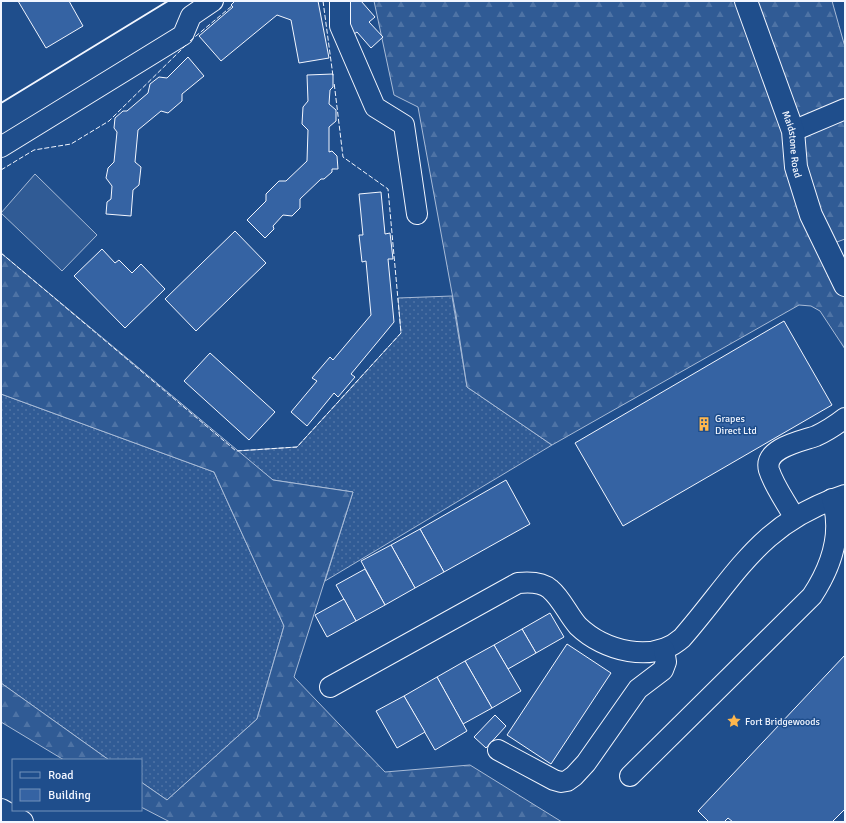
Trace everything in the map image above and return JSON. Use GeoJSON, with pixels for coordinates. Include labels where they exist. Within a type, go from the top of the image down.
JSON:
{"type":"FeatureCollection","features":[{"type":"Feature","properties":{"kind":"main road","name":"Maidstone Road"},"geometry":{"type":"LineString","coordinates":[[746,1],[793,131],[796,167],[811,215],[845,285]]}},
{"type":"Feature","properties":{"kind":"main road"},"geometry":{"type":"LineString","coordinates":[[1,810],[22,822]]}},
{"type":"Feature","properties":{"kind":"street"},"geometry":{"type":"LineString","coordinates":[[1,147],[183,35],[191,16],[213,1]]}},
{"type":"Feature","properties":{"kind":"street"},"geometry":{"type":"LineString","coordinates":[[340,1],[340,26],[375,107],[404,125],[417,214]]}},
{"type":"Feature","properties":{"kind":"street"},"geometry":{"type":"LineString","coordinates":[[793,131],[845,110]]}},
{"type":"Feature","properties":{"kind":"street"},"geometry":{"type":"LineString","coordinates":[[794,516],[769,470],[771,457],[775,453],[792,444],[827,430],[845,418]]}},
{"type":"Feature","properties":{"kind":"street"},"geometry":{"type":"LineString","coordinates":[[330,687],[518,583],[534,583],[548,588],[579,626],[614,648],[632,652],[664,649],[682,638],[747,557],[770,534],[794,516],[839,497],[836,543],[823,579],[812,596],[630,776]]}},
{"type":"Feature","properties":{"kind":"street"},"geometry":{"type":"LineString","coordinates":[[498,750],[554,780],[561,782],[570,780],[586,763],[638,688],[663,670],[666,659],[664,649]]}},
{"type":"Feature","properties":{"kind":"green space"},"geometry":{"type":"Polygon","coordinates":[[[374,1],[832,1],[845,47],[845,239],[826,246],[845,285],[845,349],[820,311],[811,306],[799,305],[552,445],[467,387],[456,315],[418,107],[394,95],[374,1]]]}},
{"type":"Feature","properties":{"kind":"green space"},"geometry":{"type":"Polygon","coordinates":[[[1,253],[273,480],[353,492],[294,677],[385,772],[470,765],[562,822],[170,822],[142,808],[142,783],[167,800],[257,719],[284,626],[214,472],[1,394],[1,253]]]}},
{"type":"Feature","properties":{"kind":"green space"},"geometry":{"type":"Polygon","coordinates":[[[452,296],[467,387],[552,445],[325,581],[353,492],[273,480],[236,451],[297,447],[401,333],[398,298],[452,296]]]}},
{"type":"Feature","properties":{"kind":"green space"},"geometry":{"type":"Polygon","coordinates":[[[1,394],[214,472],[284,626],[257,719],[167,800],[142,783],[142,759],[108,759],[1,683],[1,394]]]}},
{"type":"Feature","properties":{"kind":"green space"},"geometry":{"type":"Polygon","coordinates":[[[1,683],[108,759],[62,759],[1,722],[1,683]]]}},
{"type":"Feature","properties":{"kind":"shaded area"},"geometry":{"type":"Polygon","coordinates":[[[35,174],[97,235],[62,271],[1,213],[35,174]]]}},
{"type":"Feature","properties":{"kind":"building"},"geometry":{"type":"Polygon","coordinates":[[[18,1],[69,1],[83,26],[46,48],[18,1]]]}},
{"type":"Feature","properties":{"kind":"building"},"geometry":{"type":"Polygon","coordinates":[[[235,1],[318,1],[329,58],[299,63],[291,20],[277,15],[221,61],[199,36],[233,7],[231,5],[235,1]]]}},
{"type":"Feature","properties":{"kind":"building"},"geometry":{"type":"Polygon","coordinates":[[[345,1],[361,1],[375,17],[369,22],[383,37],[371,48],[357,32],[354,34],[333,11],[345,1]]]}},
{"type":"Feature","properties":{"kind":"building"},"geometry":{"type":"Polygon","coordinates":[[[188,57],[204,76],[182,94],[182,101],[168,113],[161,111],[138,130],[135,162],[141,167],[139,185],[133,190],[131,216],[106,214],[107,202],[111,199],[112,186],[106,178],[108,168],[114,162],[117,132],[114,128],[115,118],[123,111],[127,111],[148,93],[150,84],[159,77],[167,78],[188,57]]]}},
{"type":"Feature","properties":{"kind":"building"},"geometry":{"type":"Polygon","coordinates":[[[333,74],[333,87],[330,90],[329,104],[336,110],[336,121],[329,127],[329,152],[332,151],[337,156],[338,169],[332,169],[332,172],[324,179],[321,179],[300,199],[300,208],[292,216],[283,215],[273,226],[274,229],[265,238],[247,220],[266,201],[266,194],[279,181],[286,181],[307,161],[308,130],[302,124],[303,107],[308,101],[307,75],[333,74]]]}},
{"type":"Feature","properties":{"kind":"building"},"geometry":{"type":"Polygon","coordinates":[[[381,192],[385,234],[390,233],[393,259],[388,259],[394,322],[351,374],[355,377],[338,397],[334,393],[307,426],[291,412],[317,381],[312,378],[330,357],[333,360],[371,315],[366,261],[362,262],[359,235],[363,235],[359,194],[381,192]]]}},
{"type":"Feature","properties":{"kind":"building"},"geometry":{"type":"Polygon","coordinates":[[[235,231],[266,263],[196,331],[165,299],[235,231]]]}},
{"type":"Feature","properties":{"kind":"building"},"geometry":{"type":"Polygon","coordinates":[[[102,249],[115,263],[119,260],[132,273],[141,264],[165,289],[125,328],[74,276],[102,249]]]}},
{"type":"Feature","properties":{"kind":"building","name":"Grapes Direct Ltd"},"geometry":{"type":"Polygon","coordinates":[[[784,321],[832,405],[623,526],[575,443],[784,321]]]}},
{"type":"Feature","properties":{"kind":"building"},"geometry":{"type":"Polygon","coordinates":[[[210,353],[275,412],[249,440],[184,381],[210,353]]]}},
{"type":"Feature","properties":{"kind":"building"},"geometry":{"type":"Polygon","coordinates":[[[506,480],[530,524],[444,572],[420,529],[506,480]]]}},
{"type":"Feature","properties":{"kind":"building"},"geometry":{"type":"Polygon","coordinates":[[[420,529],[444,572],[415,588],[391,545],[420,529]]]}},
{"type":"Feature","properties":{"kind":"building"},"geometry":{"type":"Polygon","coordinates":[[[391,545],[415,588],[385,605],[361,561],[391,545]]]}},
{"type":"Feature","properties":{"kind":"building"},"geometry":{"type":"Polygon","coordinates":[[[365,569],[385,605],[356,621],[336,585],[365,569]]]}},
{"type":"Feature","properties":{"kind":"building"},"geometry":{"type":"Polygon","coordinates":[[[344,599],[356,621],[327,637],[315,615],[344,599]]]}},
{"type":"Feature","properties":{"kind":"building"},"geometry":{"type":"Polygon","coordinates":[[[550,613],[564,637],[536,653],[522,629],[550,613]]]}},
{"type":"Feature","properties":{"kind":"building"},"geometry":{"type":"Polygon","coordinates":[[[522,629],[536,653],[508,669],[494,645],[522,629]]]}},
{"type":"Feature","properties":{"kind":"building"},"geometry":{"type":"Polygon","coordinates":[[[567,644],[611,673],[551,764],[507,735],[567,644]]]}},
{"type":"Feature","properties":{"kind":"building"},"geometry":{"type":"Polygon","coordinates":[[[494,645],[521,691],[492,708],[465,661],[494,645]]]}},
{"type":"Feature","properties":{"kind":"building"},"geometry":{"type":"Polygon","coordinates":[[[845,655],[845,809],[832,822],[733,822],[728,818],[724,822],[709,822],[698,811],[845,655]]]}},
{"type":"Feature","properties":{"kind":"building"},"geometry":{"type":"Polygon","coordinates":[[[465,661],[492,708],[463,724],[437,677],[465,661]]]}},
{"type":"Feature","properties":{"kind":"building"},"geometry":{"type":"Polygon","coordinates":[[[437,677],[467,731],[435,750],[404,696],[437,677]]]}},
{"type":"Feature","properties":{"kind":"building"},"geometry":{"type":"Polygon","coordinates":[[[404,696],[425,732],[397,748],[376,711],[404,696]]]}},
{"type":"Feature","properties":{"kind":"building"},"geometry":{"type":"Polygon","coordinates":[[[495,715],[506,726],[486,748],[474,737],[495,715]]]}},
{"type":"Feature","properties":{"kind":"fence"},"geometry":{"type":"LineString","coordinates":[[323,1],[333,76]]}},
{"type":"Feature","properties":{"kind":"fence"},"geometry":{"type":"LineString","coordinates":[[190,41],[233,5]]}},
{"type":"Feature","properties":{"kind":"fence"},"geometry":{"type":"LineString","coordinates":[[1,170],[34,150],[71,144],[109,121],[186,45]]}},
{"type":"Feature","properties":{"kind":"fence"},"geometry":{"type":"LineString","coordinates":[[1,253],[236,451],[297,447],[401,333],[388,189],[343,157],[334,82]]}},
{"type":"Feature","properties":{"kind":"wall"},"geometry":{"type":"LineString","coordinates":[[1,103],[168,1]]}},
{"type":"Feature","properties":{"kind":"place","name":"Grapes Direct Ltd"},"geometry":{"type":"Point","coordinates":[704,424]}},
{"type":"Feature","properties":{"kind":"place","name":"Fort Bridgewoods"},"geometry":{"type":"Point","coordinates":[734,721]}}]}
